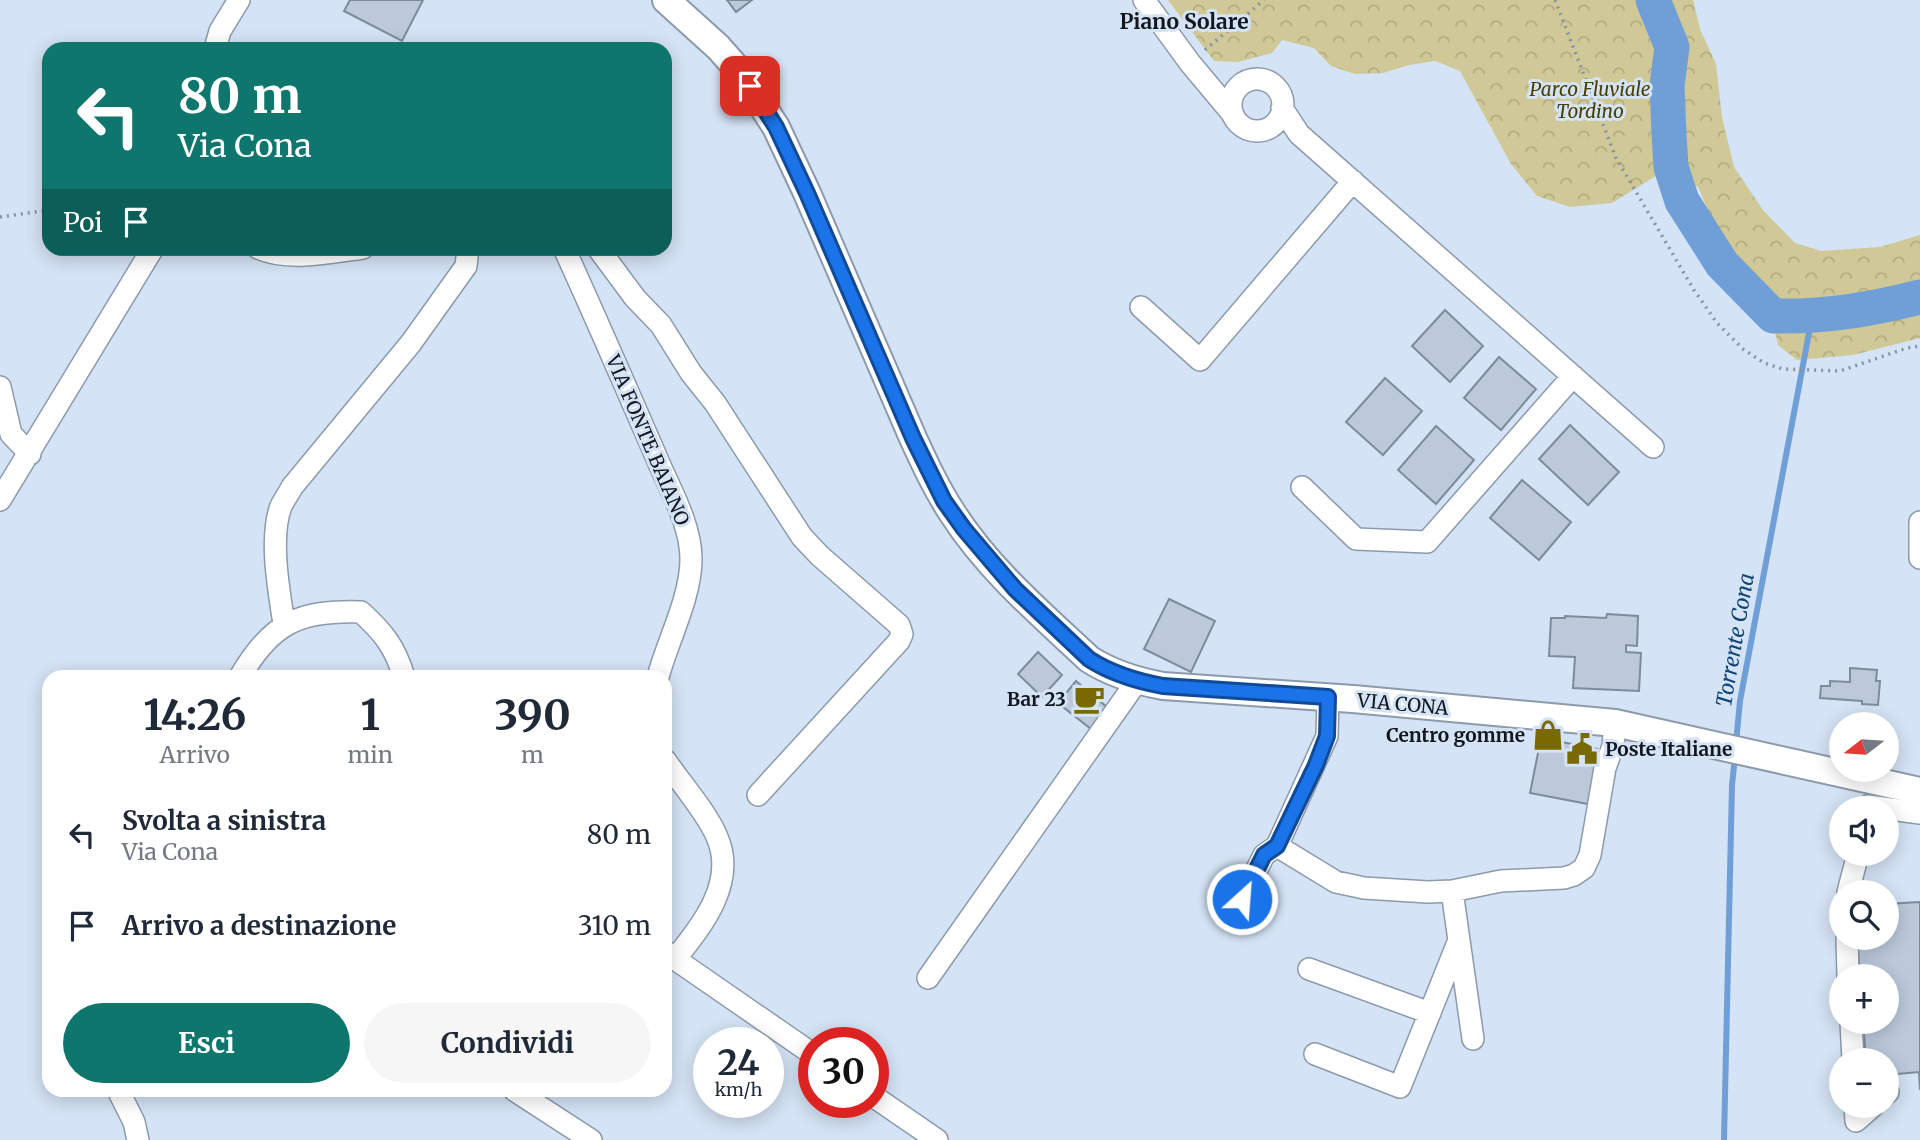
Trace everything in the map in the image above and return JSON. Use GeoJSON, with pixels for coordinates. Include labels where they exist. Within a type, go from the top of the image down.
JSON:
{"type":"FeatureCollection","features":[{"type":"Feature","properties":{"kind":"main road","name":"VIA CONA"},"geometry":{"type":"LineString","coordinates":[[666,0],[718,47],[741,73],[776,127],[913,438],[954,516],[1015,589],[1089,659],[1101,667],[1137,681],[1163,686],[1328,697],[1622,724],[1847,775],[1868,796]]}},
{"type":"Feature","properties":{"kind":"main road","name":"VIA CONA"},"geometry":{"type":"LineString","coordinates":[[1884,796],[1920,791]]}},
{"type":"Feature","properties":{"kind":"street"},"geometry":{"type":"LineString","coordinates":[[217,42],[220,31],[239,0]]}},
{"type":"Feature","properties":{"kind":"street"},"geometry":{"type":"LineString","coordinates":[[1144,0],[1241,126],[1257,131],[1278,117]]}},
{"type":"Feature","properties":{"kind":"street"},"geometry":{"type":"LineString","coordinates":[[1210,86],[1239,86],[1253,79],[1268,82],[1280,92],[1278,117]]}},
{"type":"Feature","properties":{"kind":"street"},"geometry":{"type":"LineString","coordinates":[[1231,112],[1231,98],[1239,86]]}},
{"type":"Feature","properties":{"kind":"street"},"geometry":{"type":"LineString","coordinates":[[1278,117],[1653,447]]}},
{"type":"Feature","properties":{"kind":"street"},"geometry":{"type":"LineString","coordinates":[[1141,307],[1200,360],[1353,181]]}},
{"type":"Feature","properties":{"kind":"street"},"geometry":{"type":"LineString","coordinates":[[0,500],[148,256]]}},
{"type":"Feature","properties":{"kind":"street"},"geometry":{"type":"LineString","coordinates":[[284,624],[276,530],[281,507],[292,487],[411,343],[466,265],[467,256]]}},
{"type":"Feature","properties":{"kind":"street","name":"VIA FONTE BAIANO"},"geometry":{"type":"LineString","coordinates":[[568,256],[634,405],[689,539],[689,579],[660,670]]}},
{"type":"Feature","properties":{"kind":"street"},"geometry":{"type":"LineString","coordinates":[[604,256],[635,298],[661,325],[802,537],[820,556],[900,625],[900,641],[758,795]]}},
{"type":"Feature","properties":{"kind":"street"},"geometry":{"type":"LineString","coordinates":[[1302,487],[1356,539],[1427,542],[1573,376]]}},
{"type":"Feature","properties":{"kind":"street"},"geometry":{"type":"LineString","coordinates":[[0,387],[10,434],[30,454]]}},
{"type":"Feature","properties":{"kind":"street"},"geometry":{"type":"LineString","coordinates":[[1920,522],[1920,558]]}},
{"type":"Feature","properties":{"kind":"street"},"geometry":{"type":"LineString","coordinates":[[244,670],[272,632],[284,624],[330,611],[361,612],[383,632],[397,654],[402,670]]}},
{"type":"Feature","properties":{"kind":"street"},"geometry":{"type":"LineString","coordinates":[[928,978],[1137,681]]}},
{"type":"Feature","properties":{"kind":"street"},"geometry":{"type":"LineString","coordinates":[[1242,899],[1264,855],[1277,846],[1327,736],[1328,697]]}},
{"type":"Feature","properties":{"kind":"street"},"geometry":{"type":"LineString","coordinates":[[1277,846],[1345,885],[1427,892],[1452,891],[1501,881],[1574,876],[1584,868],[1590,855],[1605,768],[1622,724]]}},
{"type":"Feature","properties":{"kind":"street"},"geometry":{"type":"LineString","coordinates":[[672,770],[718,838],[722,860],[720,884],[713,906],[672,953]]}},
{"type":"Feature","properties":{"kind":"street"},"geometry":{"type":"LineString","coordinates":[[1899,806],[1920,812],[1920,791]]}},
{"type":"Feature","properties":{"kind":"street"},"geometry":{"type":"LineString","coordinates":[[1452,891],[1473,1039]]}},
{"type":"Feature","properties":{"kind":"street"},"geometry":{"type":"LineString","coordinates":[[1315,1054],[1401,1087],[1458,940]]}},
{"type":"Feature","properties":{"kind":"street"},"geometry":{"type":"LineString","coordinates":[[672,956],[798,1044]]}},
{"type":"Feature","properties":{"kind":"street"},"geometry":{"type":"LineString","coordinates":[[1309,969],[1430,1013]]}},
{"type":"Feature","properties":{"kind":"street"},"geometry":{"type":"LineString","coordinates":[[122,1097],[134,1122],[138,1140]]}},
{"type":"Feature","properties":{"kind":"street"},"geometry":{"type":"LineString","coordinates":[[525,1097],[591,1140]]}},
{"type":"Feature","properties":{"kind":"street"},"geometry":{"type":"LineString","coordinates":[[889,1107],[937,1140]]}},
{"type":"Feature","properties":{"kind":"path"},"geometry":{"type":"LineString","coordinates":[[1190,63],[1264,0]]}},
{"type":"Feature","properties":{"kind":"path"},"geometry":{"type":"LineString","coordinates":[[1555,0],[1616,158],[1694,290],[1717,323],[1744,349],[1764,363],[1783,369],[1840,371],[1920,346]]}},
{"type":"Feature","properties":{"kind":"path"},"geometry":{"type":"LineString","coordinates":[[0,217],[42,211]]}},
{"type":"Feature","properties":{"kind":"green space","name":"Parco Fluviale Tordino"},"geometry":{"type":"Polygon","coordinates":[[[1168,0],[1693,0],[1700,29],[1716,64],[1722,117],[1734,167],[1763,210],[1795,243],[1821,251],[1880,247],[1920,235],[1920,338],[1853,355],[1797,360],[1778,345],[1765,288],[1718,233],[1698,187],[1661,173],[1612,203],[1570,207],[1537,196],[1511,164],[1460,71],[1435,61],[1383,73],[1355,74],[1331,66],[1314,48],[1282,40],[1272,53],[1238,62],[1214,61],[1168,0]]]}},
{"type":"Feature","properties":{"kind":"building"},"geometry":{"type":"Polygon","coordinates":[[[350,0],[423,0],[402,41],[344,11],[350,0]]]}},
{"type":"Feature","properties":{"kind":"building"},"geometry":{"type":"Polygon","coordinates":[[[727,0],[752,0],[736,12],[727,0]]]}},
{"type":"Feature","properties":{"kind":"building"},"geometry":{"type":"Polygon","coordinates":[[[1445,310],[1483,346],[1450,382],[1412,346],[1445,310]]]}},
{"type":"Feature","properties":{"kind":"building"},"geometry":{"type":"Polygon","coordinates":[[[1499,357],[1536,389],[1501,430],[1464,398],[1499,357]]]}},
{"type":"Feature","properties":{"kind":"building"},"geometry":{"type":"Polygon","coordinates":[[[1385,378],[1422,411],[1383,455],[1346,422],[1385,378]]]}},
{"type":"Feature","properties":{"kind":"building"},"geometry":{"type":"Polygon","coordinates":[[[1570,425],[1619,472],[1588,505],[1539,459],[1570,425]]]}},
{"type":"Feature","properties":{"kind":"building"},"geometry":{"type":"Polygon","coordinates":[[[1436,426],[1474,460],[1436,504],[1398,470],[1436,426]]]}},
{"type":"Feature","properties":{"kind":"building"},"geometry":{"type":"Polygon","coordinates":[[[1522,480],[1571,522],[1539,560],[1490,518],[1522,480]]]}},
{"type":"Feature","properties":{"kind":"building"},"geometry":{"type":"Polygon","coordinates":[[[1169,599],[1215,621],[1191,672],[1144,649],[1169,599]]]}},
{"type":"Feature","properties":{"kind":"building"},"geometry":{"type":"Polygon","coordinates":[[[1607,614],[1638,616],[1637,646],[1626,645],[1626,652],[1641,653],[1639,691],[1573,688],[1575,657],[1549,656],[1551,618],[1606,618],[1607,614]]]}},
{"type":"Feature","properties":{"kind":"building"},"geometry":{"type":"Polygon","coordinates":[[[1038,652],[1062,675],[1042,697],[1018,674],[1038,652]]]}},
{"type":"Feature","properties":{"kind":"building"},"geometry":{"type":"Polygon","coordinates":[[[1850,668],[1877,670],[1876,681],[1880,681],[1878,705],[1820,698],[1821,686],[1830,686],[1830,681],[1850,682],[1850,668]]]}},
{"type":"Feature","properties":{"kind":"building"},"geometry":{"type":"Polygon","coordinates":[[[1076,681],[1108,708],[1091,729],[1058,703],[1076,681]]]}},
{"type":"Feature","properties":{"kind":"building"},"geometry":{"type":"Polygon","coordinates":[[[1541,738],[1598,749],[1588,804],[1530,793],[1541,738]]]}},
{"type":"Feature","properties":{"kind":"building"},"geometry":{"type":"Polygon","coordinates":[[[1920,902],[1920,1090],[1919,1072],[1899,1074],[1899,1048],[1865,1048],[1864,1034],[1899,1034],[1899,964],[1859,964],[1858,950],[1899,950],[1899,903],[1920,902]]]}},
{"type":"Feature","properties":{"kind":"waterway"},"geometry":{"type":"LineString","coordinates":[[1653,0],[1672,47],[1667,85],[1671,167],[1682,201],[1722,264],[1773,316],[1847,312],[1920,297]]}},
{"type":"Feature","properties":{"kind":"waterway","name":"Torrente Cona"},"geometry":{"type":"LineString","coordinates":[[1736,743],[1740,701],[1812,317]]}},
{"type":"Feature","properties":{"kind":"waterway","name":"Torrente Cona"},"geometry":{"type":"LineString","coordinates":[[1724,1140],[1732,785],[1735,757]]}},
{"type":"Feature","properties":{"kind":"place","name":"Bar 23"},"geometry":{"type":"Point","coordinates":[1089,699]}},
{"type":"Feature","properties":{"kind":"place","name":"Centro gomme"},"geometry":{"type":"Point","coordinates":[1548,735]}},
{"type":"Feature","properties":{"kind":"place","name":"Poste Italiane"},"geometry":{"type":"Point","coordinates":[1582,749]}},
{"type":"Feature","properties":{"kind":"district","name":"Piano Solare"},"geometry":{"type":"Point","coordinates":[1184,21]}},
{"type":"Feature","properties":{"kind":"route"},"geometry":{"type":"LineString","coordinates":[[750,86],[776,127],[807,193],[913,438],[944,501],[1015,589],[1089,659],[1101,667],[1137,681],[1163,686],[1328,697],[1327,736],[1316,765],[1277,846],[1264,855],[1242,899]]}}]}
